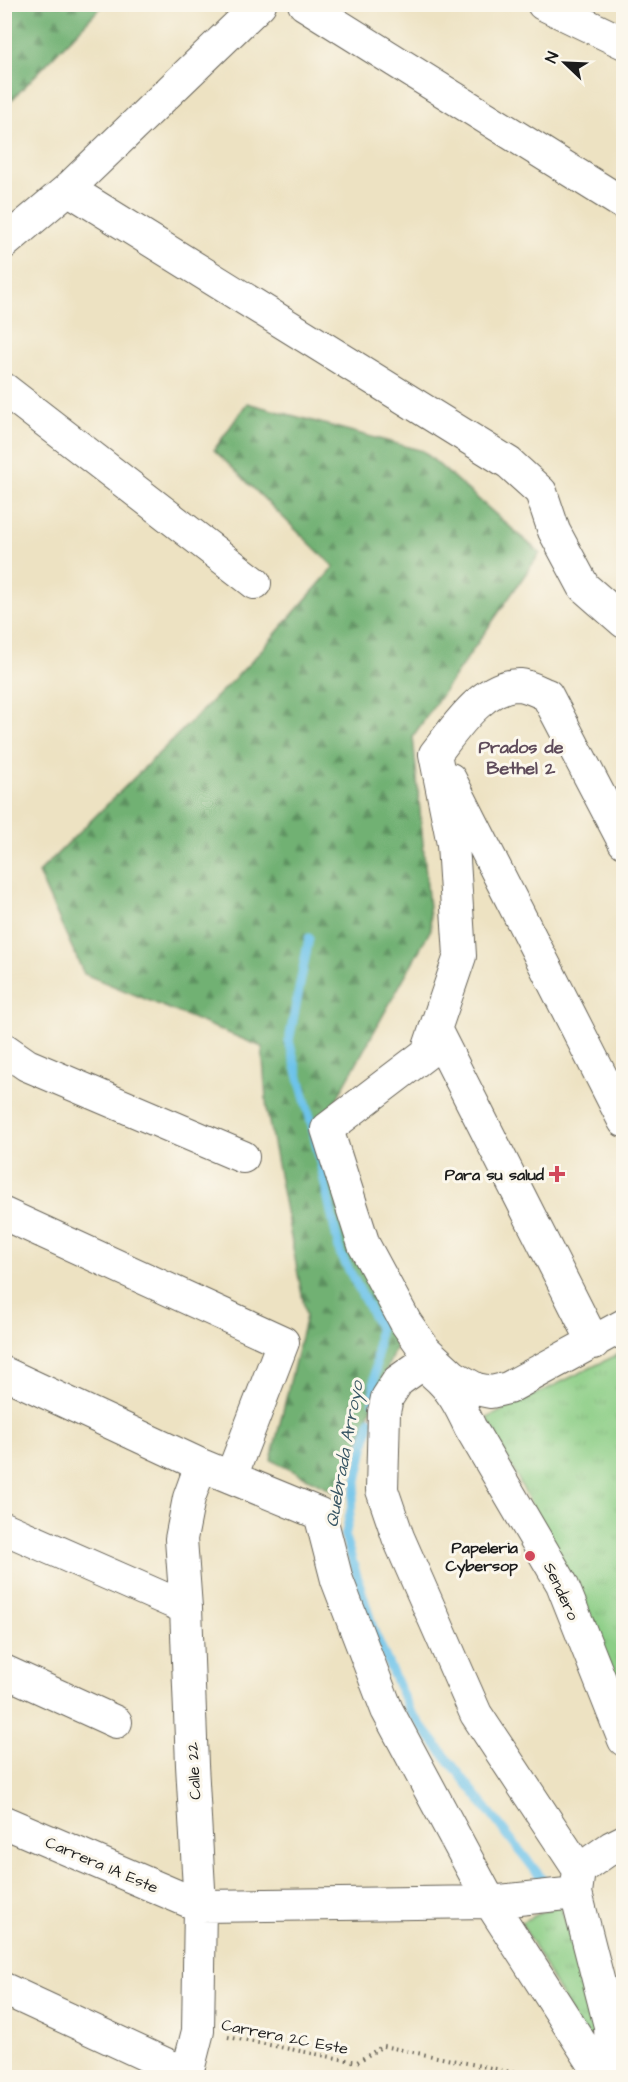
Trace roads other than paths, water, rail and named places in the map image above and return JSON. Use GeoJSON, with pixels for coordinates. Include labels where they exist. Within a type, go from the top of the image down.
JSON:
{"type":"FeatureCollection","features":[{"type":"Feature","properties":{"kind":"street"},"geometry":{"type":"LineString","coordinates":[[4,243],[68,189],[260,4]]}},
{"type":"Feature","properties":{"kind":"street"},"geometry":{"type":"LineString","coordinates":[[304,4],[624,204]]}},
{"type":"Feature","properties":{"kind":"street"},"geometry":{"type":"LineString","coordinates":[[543,4],[624,43]]}},
{"type":"Feature","properties":{"kind":"street"},"geometry":{"type":"LineString","coordinates":[[68,189],[509,463],[541,492],[554,531],[584,587],[624,621]]}},
{"type":"Feature","properties":{"kind":"street"},"geometry":{"type":"LineString","coordinates":[[4,389],[255,583]]}},
{"type":"Feature","properties":{"kind":"street"},"geometry":{"type":"LineString","coordinates":[[624,842],[547,695],[521,685],[495,690],[468,711],[435,754],[453,844],[460,956],[436,1031],[427,1053],[327,1129],[364,1245],[427,1360],[476,1389],[491,1392],[508,1388],[624,1325]]}},
{"type":"Feature","properties":{"kind":"street"},"geometry":{"type":"LineString","coordinates":[[468,711],[451,742],[445,770],[624,1121]]}},
{"type":"Feature","properties":{"kind":"street"},"geometry":{"type":"LineString","coordinates":[[436,1031],[594,1343]]}},
{"type":"Feature","properties":{"kind":"street"},"geometry":{"type":"LineString","coordinates":[[4,1049],[27,1065],[243,1157]]}},
{"type":"Feature","properties":{"kind":"street"},"geometry":{"type":"LineString","coordinates":[[4,1214],[283,1342],[231,1477]]}},
{"type":"Feature","properties":{"kind":"street"},"geometry":{"type":"LineString","coordinates":[[427,1360],[398,1381],[387,1398],[384,1412],[382,1490],[398,1538],[476,1714],[577,1882],[617,2024],[612,2078]]}},
{"type":"Feature","properties":{"kind":"street","name":"Sendero"},"geometry":{"type":"LineString","coordinates":[[427,1360],[459,1401],[470,1426],[562,1584],[624,1740]]}},
{"type":"Feature","properties":{"kind":"street"},"geometry":{"type":"LineString","coordinates":[[4,1373],[201,1465],[320,1514],[337,1580],[387,1710],[490,1902],[603,2078]]}},
{"type":"Feature","properties":{"kind":"street","name":"Calle 22"},"geometry":{"type":"LineString","coordinates":[[187,2076],[198,2031],[200,1905],[181,1539],[189,1498],[201,1465]]}},
{"type":"Feature","properties":{"kind":"street"},"geometry":{"type":"LineString","coordinates":[[4,1528],[186,1608]]}},
{"type":"Feature","properties":{"kind":"street"},"geometry":{"type":"LineString","coordinates":[[4,1671],[116,1722]]}},
{"type":"Feature","properties":{"kind":"street","name":"Carrera 1A Este"},"geometry":{"type":"LineString","coordinates":[[4,1822],[200,1905]]}},
{"type":"Feature","properties":{"kind":"street"},"geometry":{"type":"LineString","coordinates":[[200,1905],[490,1902],[577,1882],[612,1846],[624,1841]]}},
{"type":"Feature","properties":{"kind":"street"},"geometry":{"type":"LineString","coordinates":[[4,1989],[187,2076]]}},
{"type":"Feature","properties":{"kind":"waterway","name":"Quebrada Arroyo"},"geometry":{"type":"LineString","coordinates":[[309,938],[289,1041],[312,1125],[340,1253],[379,1327],[373,1401]]}},
{"type":"Feature","properties":{"kind":"waterway","name":"Quebrada Arroyo"},"geometry":{"type":"LineString","coordinates":[[370,1420],[345,1537],[374,1631],[409,1710],[550,1889]]}},
{"type":"Feature","properties":{"kind":"place","name":"Para su salud"},"geometry":{"type":"Point","coordinates":[557,1174]}},
{"type":"Feature","properties":{"kind":"place","name":"Papeleria Cybersop"},"geometry":{"type":"Point","coordinates":[530,1556]}},
{"type":"Feature","properties":{"kind":"district","name":"Prados de Bethel 2"},"geometry":{"type":"Point","coordinates":[521,757]}}]}
